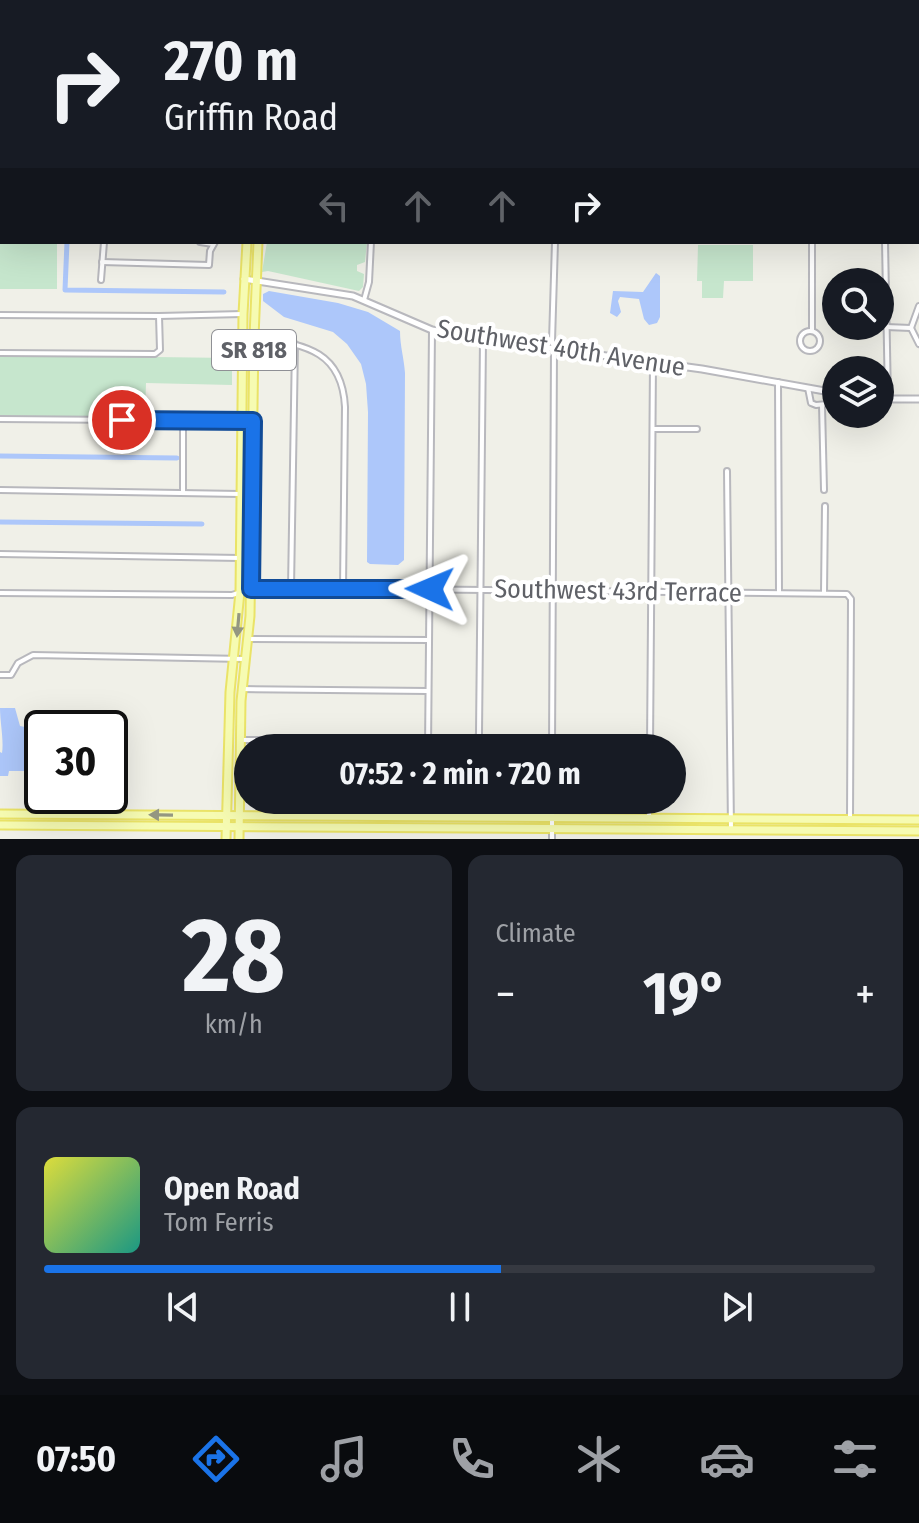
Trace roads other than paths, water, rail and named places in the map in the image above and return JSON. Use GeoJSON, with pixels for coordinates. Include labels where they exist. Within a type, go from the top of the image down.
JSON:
{"type":"FeatureCollection","features":[{"type":"Feature","properties":{"kind":"main road","name":"SR 818"},"geometry":{"type":"LineString","coordinates":[[226,839],[229,711],[240,592],[243,314],[247,244]]}},
{"type":"Feature","properties":{"kind":"main road","name":"SR 818"},"geometry":{"type":"LineString","coordinates":[[241,734],[251,589],[258,244]]}},
{"type":"Feature","properties":{"kind":"main road"},"geometry":{"type":"LineString","coordinates":[[0,814],[919,820]]}},
{"type":"Feature","properties":{"kind":"main road"},"geometry":{"type":"LineString","coordinates":[[80,827],[93,822],[100,815]]}},
{"type":"Feature","properties":{"kind":"main road","name":"SR 818"},"geometry":{"type":"LineString","coordinates":[[239,816],[239,839]]}},
{"type":"Feature","properties":{"kind":"main road"},"geometry":{"type":"LineString","coordinates":[[411,829],[422,825],[428,817]]}},
{"type":"Feature","properties":{"kind":"main road"},"geometry":{"type":"LineString","coordinates":[[429,829],[434,821],[443,817]]}},
{"type":"Feature","properties":{"kind":"main road"},"geometry":{"type":"LineString","coordinates":[[0,825],[227,829],[919,831]]}},
{"type":"Feature","properties":{"kind":"street"},"geometry":{"type":"LineString","coordinates":[[101,280],[104,244]]}},
{"type":"Feature","properties":{"kind":"street"},"geometry":{"type":"LineString","coordinates":[[203,244],[210,251]]}},
{"type":"Feature","properties":{"kind":"street"},"geometry":{"type":"LineString","coordinates":[[102,262],[209,265],[214,244]]}},
{"type":"Feature","properties":{"kind":"street"},"geometry":{"type":"LineString","coordinates":[[364,300],[369,282],[371,244]]}},
{"type":"Feature","properties":{"kind":"street"},"geometry":{"type":"LineString","coordinates":[[552,734],[555,244]]}},
{"type":"Feature","properties":{"kind":"street"},"geometry":{"type":"LineString","coordinates":[[812,244],[812,331]]}},
{"type":"Feature","properties":{"kind":"street"},"geometry":{"type":"LineString","coordinates":[[885,244],[885,268]]}},
{"type":"Feature","properties":{"kind":"street","name":"Southwest 40th Avenue"},"geometry":{"type":"LineString","coordinates":[[244,279],[338,292],[432,330],[822,391]]}},
{"type":"Feature","properties":{"kind":"street"},"geometry":{"type":"LineString","coordinates":[[919,306],[911,328],[919,344]]}},
{"type":"Feature","properties":{"kind":"street"},"geometry":{"type":"LineString","coordinates":[[0,315],[243,314]]}},
{"type":"Feature","properties":{"kind":"street"},"geometry":{"type":"LineString","coordinates":[[0,353],[155,354],[160,350],[159,316]]}},
{"type":"Feature","properties":{"kind":"street"},"geometry":{"type":"LineString","coordinates":[[894,327],[911,328]]}},
{"type":"Feature","properties":{"kind":"street"},"geometry":{"type":"LineString","coordinates":[[428,734],[432,330]]}},
{"type":"Feature","properties":{"kind":"street"},"geometry":{"type":"LineString","coordinates":[[806,331],[812,331],[818,335],[820,342],[817,348],[807,351],[800,345],[800,338],[806,331]]}},
{"type":"Feature","properties":{"kind":"street"},"geometry":{"type":"LineString","coordinates":[[254,337],[312,349],[331,363],[342,385],[345,407],[343,588]]}},
{"type":"Feature","properties":{"kind":"street"},"geometry":{"type":"LineString","coordinates":[[479,734],[483,339]]}},
{"type":"Feature","properties":{"kind":"street"},"geometry":{"type":"LineString","coordinates":[[291,588],[295,344]]}},
{"type":"Feature","properties":{"kind":"street"},"geometry":{"type":"LineString","coordinates":[[650,734],[653,362]]}},
{"type":"Feature","properties":{"kind":"street"},"geometry":{"type":"LineString","coordinates":[[778,382],[779,593]]}},
{"type":"Feature","properties":{"kind":"street"},"geometry":{"type":"LineString","coordinates":[[808,388],[811,403],[822,405]]}},
{"type":"Feature","properties":{"kind":"street"},"geometry":{"type":"LineString","coordinates":[[894,400],[919,399]]}},
{"type":"Feature","properties":{"kind":"street"},"geometry":{"type":"LineString","coordinates":[[0,419],[253,421]]}},
{"type":"Feature","properties":{"kind":"street"},"geometry":{"type":"LineString","coordinates":[[183,421],[183,493]]}},
{"type":"Feature","properties":{"kind":"street"},"geometry":{"type":"LineString","coordinates":[[823,428],[824,490]]}},
{"type":"Feature","properties":{"kind":"street"},"geometry":{"type":"LineString","coordinates":[[653,429],[697,429]]}},
{"type":"Feature","properties":{"kind":"street"},"geometry":{"type":"LineString","coordinates":[[727,471],[731,830]]}},
{"type":"Feature","properties":{"kind":"street"},"geometry":{"type":"LineString","coordinates":[[0,490],[240,494]]}},
{"type":"Feature","properties":{"kind":"street"},"geometry":{"type":"LineString","coordinates":[[824,593],[825,506]]}},
{"type":"Feature","properties":{"kind":"street"},"geometry":{"type":"LineString","coordinates":[[0,554],[240,558]]}},
{"type":"Feature","properties":{"kind":"street","name":"Southwest 43rd Terrace"},"geometry":{"type":"LineString","coordinates":[[0,593],[232,595],[251,589],[343,588],[847,594],[851,599],[850,820]]}},
{"type":"Feature","properties":{"kind":"street"},"geometry":{"type":"LineString","coordinates":[[249,639],[429,640]]}},
{"type":"Feature","properties":{"kind":"street"},"geometry":{"type":"LineString","coordinates":[[0,675],[11,675],[18,663],[33,655],[246,659]]}},
{"type":"Feature","properties":{"kind":"street"},"geometry":{"type":"LineString","coordinates":[[242,689],[429,691]]}},
{"type":"Feature","properties":{"kind":"street"},"geometry":{"type":"LineString","coordinates":[[552,817],[552,839]]}},
{"type":"Feature","properties":{"kind":"water"},"geometry":{"type":"Polygon","coordinates":[[[656,273],[660,276],[660,317],[657,323],[649,325],[644,319],[639,299],[620,297],[621,312],[617,317],[610,313],[613,291],[643,292],[656,273]]]}},
{"type":"Feature","properties":{"kind":"water"},"geometry":{"type":"Polygon","coordinates":[[[269,291],[338,303],[368,312],[400,331],[405,373],[404,560],[398,565],[367,562],[368,412],[361,364],[347,344],[333,332],[284,317],[263,301],[263,294],[269,291]]]}},
{"type":"Feature","properties":{"kind":"water"},"geometry":{"type":"Polygon","coordinates":[[[0,708],[15,708],[20,726],[24,727],[24,771],[9,771],[8,776],[0,776],[3,743],[0,708]]]}},
{"type":"Feature","properties":{"kind":"waterway"},"geometry":{"type":"LineString","coordinates":[[67,244],[65,290],[224,292]]}},
{"type":"Feature","properties":{"kind":"waterway"},"geometry":{"type":"LineString","coordinates":[[0,456],[177,458]]}},
{"type":"Feature","properties":{"kind":"waterway"},"geometry":{"type":"LineString","coordinates":[[0,522],[202,524]]}}]}
